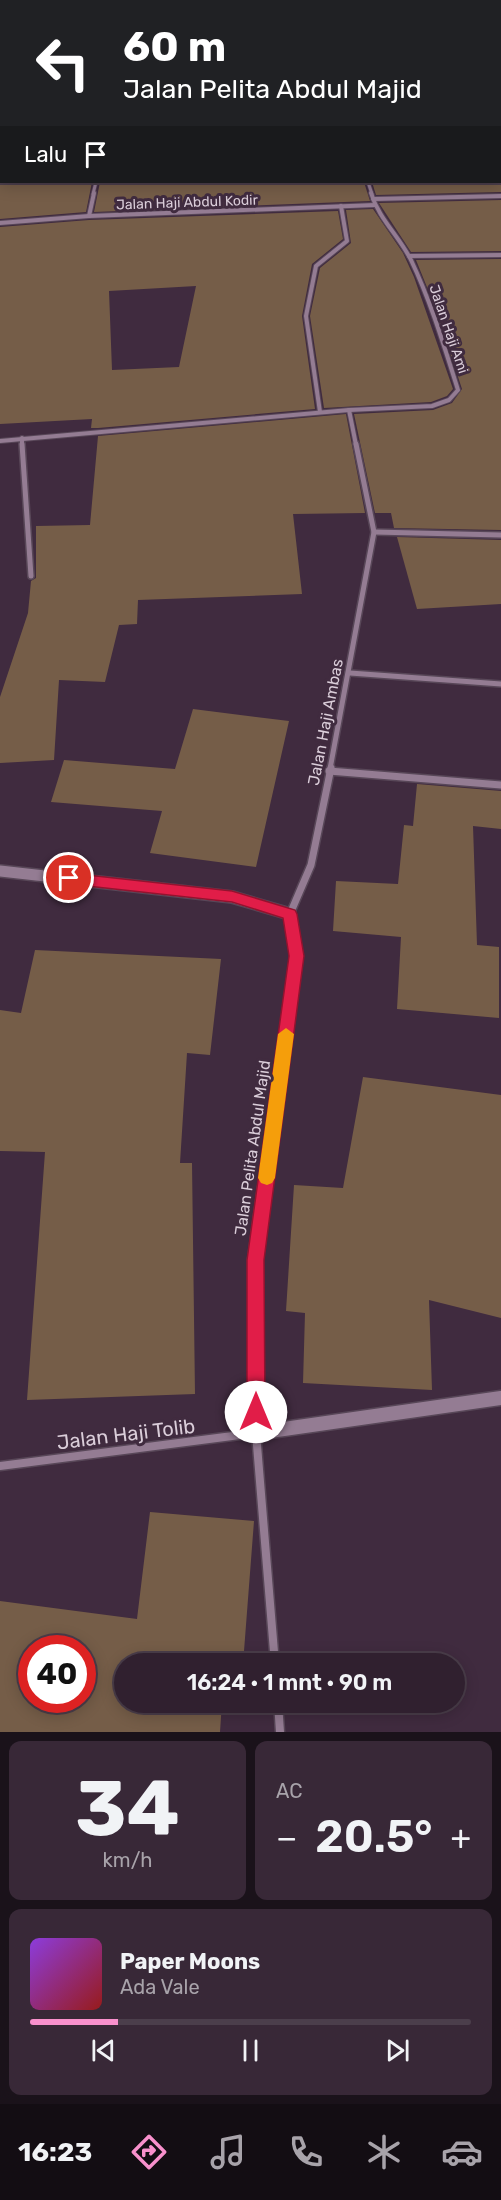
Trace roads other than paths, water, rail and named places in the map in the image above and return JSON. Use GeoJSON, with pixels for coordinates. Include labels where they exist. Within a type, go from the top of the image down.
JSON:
{"type":"FeatureCollection","features":[{"type":"Feature","properties":{"kind":"street"},"geometry":{"type":"LineString","coordinates":[[88,216],[96,183]]}},
{"type":"Feature","properties":{"kind":"street","name":"Jalan Haji Ami"},"geometry":{"type":"LineString","coordinates":[[349,410],[432,406],[449,400],[458,390],[427,293],[409,256],[390,231],[375,205],[368,183]]}},
{"type":"Feature","properties":{"kind":"street"},"geometry":{"type":"LineString","coordinates":[[373,199],[501,196]]}},
{"type":"Feature","properties":{"kind":"street","name":"Jalan Haji Abdul Kodir"},"geometry":{"type":"LineString","coordinates":[[0,223],[88,216],[375,205]]}},
{"type":"Feature","properties":{"kind":"street"},"geometry":{"type":"LineString","coordinates":[[320,412],[306,316],[316,266],[347,241],[341,206]]}},
{"type":"Feature","properties":{"kind":"street"},"geometry":{"type":"LineString","coordinates":[[409,256],[501,255]]}},
{"type":"Feature","properties":{"kind":"street"},"geometry":{"type":"LineString","coordinates":[[0,441],[349,410]]}},
{"type":"Feature","properties":{"kind":"street","name":"Jalan Haji Ambas"},"geometry":{"type":"LineString","coordinates":[[290,914],[311,865],[350,673],[374,532],[349,410]]}},
{"type":"Feature","properties":{"kind":"street"},"geometry":{"type":"LineString","coordinates":[[22,438],[31,576]]}},
{"type":"Feature","properties":{"kind":"street"},"geometry":{"type":"LineString","coordinates":[[374,532],[501,535]]}},
{"type":"Feature","properties":{"kind":"street"},"geometry":{"type":"LineString","coordinates":[[350,673],[501,684]]}},
{"type":"Feature","properties":{"kind":"street"},"geometry":{"type":"LineString","coordinates":[[329,771],[501,785]]}},
{"type":"Feature","properties":{"kind":"street"},"geometry":{"type":"LineString","coordinates":[[0,871],[232,897],[290,914]]}},
{"type":"Feature","properties":{"kind":"street","name":"Jalan Pelita Abdul Majid"},"geometry":{"type":"LineString","coordinates":[[256,1433],[255,1260],[297,956],[290,914]]}},
{"type":"Feature","properties":{"kind":"street"},"geometry":{"type":"LineString","coordinates":[[274,1653],[256,1433],[501,1398]]}},
{"type":"Feature","properties":{"kind":"street","name":"Jalan Haji Tolib"},"geometry":{"type":"LineString","coordinates":[[0,1466],[256,1433]]}},
{"type":"Feature","properties":{"kind":"street"},"geometry":{"type":"LineString","coordinates":[[279,1713],[280,1732]]}}]}
